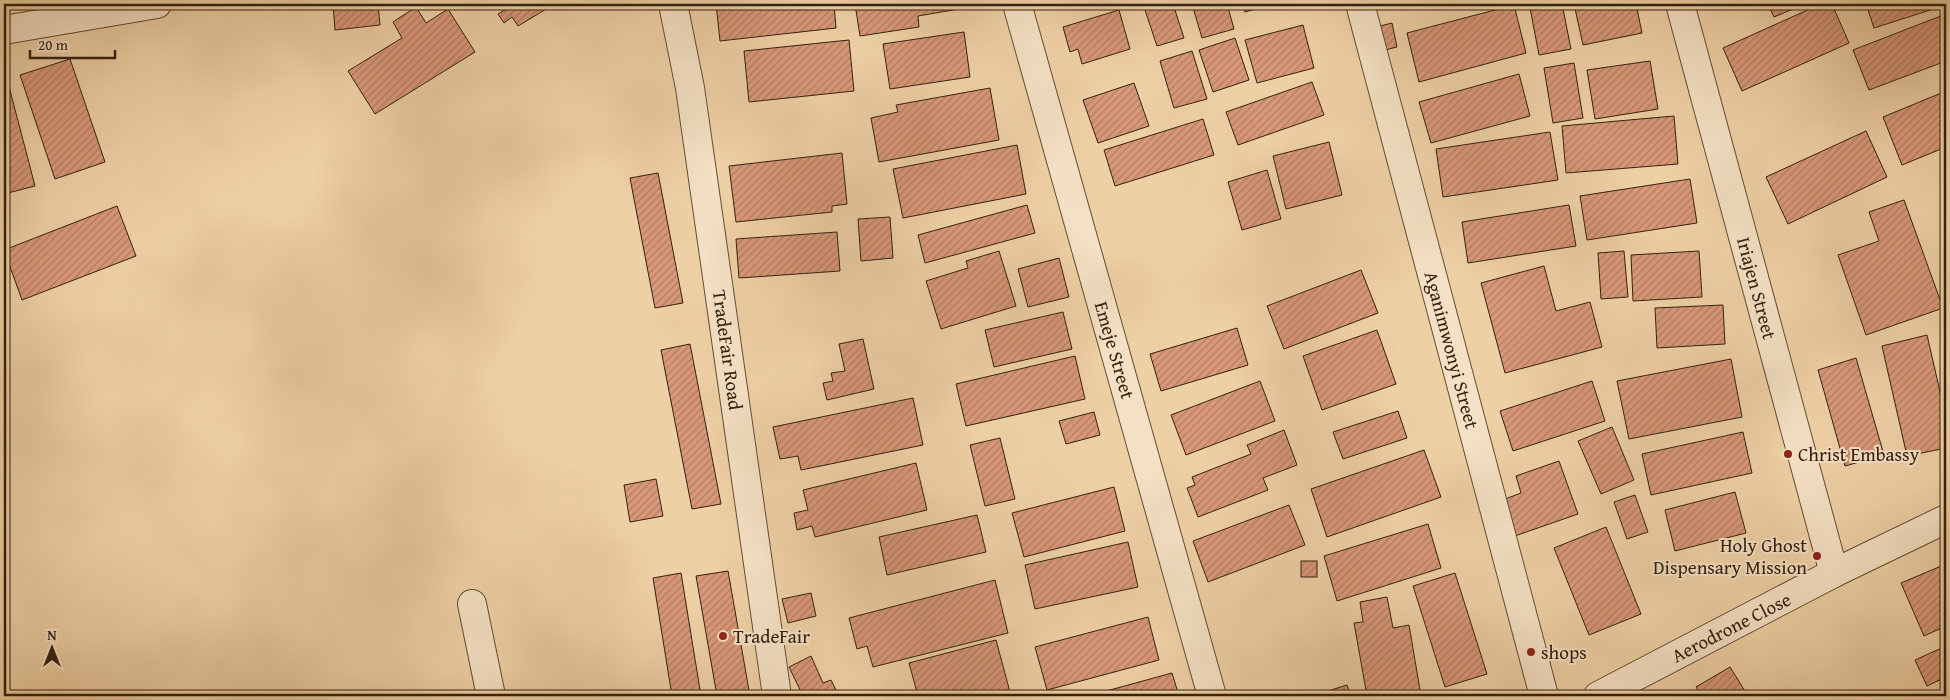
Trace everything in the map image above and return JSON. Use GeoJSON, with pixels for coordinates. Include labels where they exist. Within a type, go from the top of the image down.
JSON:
{"type":"FeatureCollection","features":[{"type":"Feature","properties":{"kind":"street"},"geometry":{"type":"LineString","coordinates":[[4,30],[157,4]]}},
{"type":"Feature","properties":{"kind":"street","name":"TradeFair Road"},"geometry":{"type":"LineString","coordinates":[[673,4],[690,88],[777,696]]}},
{"type":"Feature","properties":{"kind":"street","name":"Emeje Street"},"geometry":{"type":"LineString","coordinates":[[1017,4],[1212,696]]}},
{"type":"Feature","properties":{"kind":"street","name":"Aganimwonyi Street"},"geometry":{"type":"LineString","coordinates":[[1360,4],[1544,696]]}},
{"type":"Feature","properties":{"kind":"street","name":"Iriajen Street"},"geometry":{"type":"LineString","coordinates":[[1680,4],[1834,573]]}},
{"type":"Feature","properties":{"kind":"street","name":"Aerodrone Close"},"geometry":{"type":"LineString","coordinates":[[1598,696],[1834,573],[1946,519]]}},
{"type":"Feature","properties":{"kind":"street"},"geometry":{"type":"LineString","coordinates":[[472,604],[491,696]]}},
{"type":"Feature","properties":{"kind":"building"},"geometry":{"type":"Polygon","coordinates":[[[333,4],[378,4],[380,25],[335,30],[333,4]]]}},
{"type":"Feature","properties":{"kind":"building"},"geometry":{"type":"Polygon","coordinates":[[[515,4],[545,4],[548,8],[518,26],[512,17],[504,23],[498,14],[515,4]]]}},
{"type":"Feature","properties":{"kind":"building"},"geometry":{"type":"Polygon","coordinates":[[[716,4],[834,4],[836,28],[720,41],[716,4]]]}},
{"type":"Feature","properties":{"kind":"building"},"geometry":{"type":"Polygon","coordinates":[[[855,4],[958,4],[959,9],[918,16],[919,27],[860,36],[855,4]]]}},
{"type":"Feature","properties":{"kind":"building"},"geometry":{"type":"Polygon","coordinates":[[[1143,4],[1173,4],[1184,38],[1157,46],[1143,4]]]}},
{"type":"Feature","properties":{"kind":"building"},"geometry":{"type":"Polygon","coordinates":[[[1192,4],[1227,4],[1234,29],[1202,38],[1192,4]]]}},
{"type":"Feature","properties":{"kind":"building"},"geometry":{"type":"Polygon","coordinates":[[[1242,4],[1272,4],[1245,12],[1242,4]]]}},
{"type":"Feature","properties":{"kind":"building"},"geometry":{"type":"Polygon","coordinates":[[[1404,4],[1422,4],[1405,8],[1404,4]]]}},
{"type":"Feature","properties":{"kind":"building"},"geometry":{"type":"Polygon","coordinates":[[[1562,4],[1571,49],[1539,55],[1530,8],[1562,4]]]}},
{"type":"Feature","properties":{"kind":"building"},"geometry":{"type":"Polygon","coordinates":[[[1574,4],[1636,4],[1642,33],[1583,45],[1574,4]]]}},
{"type":"Feature","properties":{"kind":"building"},"geometry":{"type":"Polygon","coordinates":[[[1768,4],[1805,4],[1774,17],[1768,4]]]}},
{"type":"Feature","properties":{"kind":"building"},"geometry":{"type":"Polygon","coordinates":[[[1821,4],[1832,4],[1849,43],[1742,91],[1723,48],[1821,4]]]}},
{"type":"Feature","properties":{"kind":"building"},"geometry":{"type":"Polygon","coordinates":[[[1866,4],[1946,4],[1946,5],[1874,28],[1866,4]]]}},
{"type":"Feature","properties":{"kind":"building"},"geometry":{"type":"Polygon","coordinates":[[[1514,5],[1526,53],[1419,82],[1407,33],[1514,5]]]}},
{"type":"Feature","properties":{"kind":"building"},"geometry":{"type":"Polygon","coordinates":[[[416,7],[426,23],[448,9],[475,52],[375,114],[348,71],[402,38],[393,22],[416,7]]]}},
{"type":"Feature","properties":{"kind":"building"},"geometry":{"type":"Polygon","coordinates":[[[1119,10],[1130,49],[1082,64],[1078,49],[1070,52],[1063,27],[1119,10]]]}},
{"type":"Feature","properties":{"kind":"building"},"geometry":{"type":"Polygon","coordinates":[[[1946,14],[1946,61],[1869,90],[1853,50],[1946,14]]]}},
{"type":"Feature","properties":{"kind":"building"},"geometry":{"type":"Polygon","coordinates":[[[1392,23],[1397,47],[1381,51],[1376,27],[1392,23]]]}},
{"type":"Feature","properties":{"kind":"building"},"geometry":{"type":"Polygon","coordinates":[[[1303,25],[1314,68],[1257,83],[1245,40],[1303,25]]]}},
{"type":"Feature","properties":{"kind":"building"},"geometry":{"type":"Polygon","coordinates":[[[964,32],[970,77],[890,89],[883,44],[964,32]]]}},
{"type":"Feature","properties":{"kind":"building"},"geometry":{"type":"Polygon","coordinates":[[[1235,38],[1249,80],[1213,92],[1199,50],[1235,38]]]}},
{"type":"Feature","properties":{"kind":"building"},"geometry":{"type":"Polygon","coordinates":[[[849,40],[854,91],[749,102],[744,51],[849,40]]]}},
{"type":"Feature","properties":{"kind":"building"},"geometry":{"type":"Polygon","coordinates":[[[1192,51],[1207,99],[1174,108],[1160,61],[1192,51]]]}},
{"type":"Feature","properties":{"kind":"building"},"geometry":{"type":"Polygon","coordinates":[[[70,59],[105,162],[55,179],[20,75],[70,59]]]}},
{"type":"Feature","properties":{"kind":"building"},"geometry":{"type":"Polygon","coordinates":[[[1650,61],[1658,109],[1595,119],[1587,70],[1650,61]]]}},
{"type":"Feature","properties":{"kind":"building"},"geometry":{"type":"Polygon","coordinates":[[[1574,63],[1583,118],[1553,123],[1544,68],[1574,63]]]}},
{"type":"Feature","properties":{"kind":"building"},"geometry":{"type":"Polygon","coordinates":[[[1519,74],[1530,116],[1431,143],[1419,102],[1519,74]]]}},
{"type":"Feature","properties":{"kind":"building"},"geometry":{"type":"Polygon","coordinates":[[[6,75],[35,186],[4,194],[4,76],[6,75]]]}},
{"type":"Feature","properties":{"kind":"building"},"geometry":{"type":"Polygon","coordinates":[[[1312,82],[1324,115],[1238,145],[1226,112],[1312,82]]]}},
{"type":"Feature","properties":{"kind":"building"},"geometry":{"type":"Polygon","coordinates":[[[1134,83],[1149,126],[1098,143],[1083,100],[1134,83]]]}},
{"type":"Feature","properties":{"kind":"building"},"geometry":{"type":"Polygon","coordinates":[[[990,88],[999,140],[879,162],[871,118],[898,112],[896,105],[990,88]]]}},
{"type":"Feature","properties":{"kind":"building"},"geometry":{"type":"Polygon","coordinates":[[[1946,91],[1946,147],[1902,165],[1883,117],[1946,91]]]}},
{"type":"Feature","properties":{"kind":"building"},"geometry":{"type":"Polygon","coordinates":[[[1674,116],[1678,164],[1566,173],[1562,126],[1674,116]]]}},
{"type":"Feature","properties":{"kind":"building"},"geometry":{"type":"Polygon","coordinates":[[[1203,119],[1214,155],[1115,186],[1104,150],[1203,119]]]}},
{"type":"Feature","properties":{"kind":"building"},"geometry":{"type":"Polygon","coordinates":[[[1866,131],[1887,177],[1788,224],[1766,177],[1866,131]]]}},
{"type":"Feature","properties":{"kind":"building"},"geometry":{"type":"Polygon","coordinates":[[[1550,132],[1558,180],[1443,197],[1436,149],[1550,132]]]}},
{"type":"Feature","properties":{"kind":"building"},"geometry":{"type":"Polygon","coordinates":[[[1329,142],[1342,195],[1286,209],[1273,156],[1329,142]]]}},
{"type":"Feature","properties":{"kind":"building"},"geometry":{"type":"Polygon","coordinates":[[[1017,145],[1026,194],[903,218],[893,169],[1017,145]]]}},
{"type":"Feature","properties":{"kind":"building"},"geometry":{"type":"Polygon","coordinates":[[[842,153],[847,204],[832,206],[832,212],[736,222],[729,166],[842,153]]]}},
{"type":"Feature","properties":{"kind":"building"},"geometry":{"type":"Polygon","coordinates":[[[1267,170],[1281,219],[1242,230],[1228,182],[1267,170]]]}},
{"type":"Feature","properties":{"kind":"building"},"geometry":{"type":"Polygon","coordinates":[[[658,173],[683,303],[655,308],[630,178],[658,173]]]}},
{"type":"Feature","properties":{"kind":"building"},"geometry":{"type":"Polygon","coordinates":[[[1690,179],[1697,223],[1587,240],[1580,196],[1690,179]]]}},
{"type":"Feature","properties":{"kind":"building"},"geometry":{"type":"Polygon","coordinates":[[[1904,200],[1943,308],[1866,335],[1838,255],[1879,241],[1869,212],[1904,200]]]}},
{"type":"Feature","properties":{"kind":"building"},"geometry":{"type":"Polygon","coordinates":[[[1027,205],[1035,233],[925,263],[918,235],[1027,205]]]}},
{"type":"Feature","properties":{"kind":"building"},"geometry":{"type":"Polygon","coordinates":[[[1569,205],[1576,246],[1468,263],[1462,222],[1569,205]]]}},
{"type":"Feature","properties":{"kind":"building"},"geometry":{"type":"Polygon","coordinates":[[[117,206],[136,256],[22,300],[4,250],[117,206]]]}},
{"type":"Feature","properties":{"kind":"building"},"geometry":{"type":"Polygon","coordinates":[[[890,217],[893,258],[861,261],[858,219],[890,217]]]}},
{"type":"Feature","properties":{"kind":"building"},"geometry":{"type":"Polygon","coordinates":[[[837,232],[840,271],[739,278],[736,239],[837,232]]]}},
{"type":"Feature","properties":{"kind":"building"},"geometry":{"type":"Polygon","coordinates":[[[999,251],[1016,306],[941,329],[926,281],[968,268],[966,261],[999,251]]]}},
{"type":"Feature","properties":{"kind":"building"},"geometry":{"type":"Polygon","coordinates":[[[1624,251],[1628,297],[1601,299],[1598,253],[1624,251]]]}},
{"type":"Feature","properties":{"kind":"building"},"geometry":{"type":"Polygon","coordinates":[[[1699,251],[1702,297],[1633,301],[1631,255],[1699,251]]]}},
{"type":"Feature","properties":{"kind":"building"},"geometry":{"type":"Polygon","coordinates":[[[1059,258],[1069,297],[1028,307],[1018,269],[1059,258]]]}},
{"type":"Feature","properties":{"kind":"building"},"geometry":{"type":"Polygon","coordinates":[[[1544,266],[1556,311],[1590,302],[1602,347],[1505,373],[1481,283],[1544,266]]]}},
{"type":"Feature","properties":{"kind":"building"},"geometry":{"type":"Polygon","coordinates":[[[1361,270],[1378,313],[1284,349],[1267,306],[1361,270]]]}},
{"type":"Feature","properties":{"kind":"building"},"geometry":{"type":"Polygon","coordinates":[[[1723,305],[1725,344],[1657,348],[1655,308],[1723,305]]]}},
{"type":"Feature","properties":{"kind":"building"},"geometry":{"type":"Polygon","coordinates":[[[1063,312],[1072,349],[994,367],[985,330],[1063,312]]]}},
{"type":"Feature","properties":{"kind":"building"},"geometry":{"type":"Polygon","coordinates":[[[1237,328],[1248,365],[1161,391],[1150,354],[1237,328]]]}},
{"type":"Feature","properties":{"kind":"building"},"geometry":{"type":"Polygon","coordinates":[[[1377,330],[1396,384],[1322,410],[1303,356],[1377,330]]]}},
{"type":"Feature","properties":{"kind":"building"},"geometry":{"type":"Polygon","coordinates":[[[1927,335],[1946,418],[1946,448],[1907,456],[1882,346],[1927,335]]]}},
{"type":"Feature","properties":{"kind":"building"},"geometry":{"type":"Polygon","coordinates":[[[863,339],[874,389],[827,400],[823,383],[833,381],[831,373],[845,371],[839,344],[863,339]]]}},
{"type":"Feature","properties":{"kind":"building"},"geometry":{"type":"Polygon","coordinates":[[[690,344],[721,504],[692,509],[661,350],[690,344]]]}},
{"type":"Feature","properties":{"kind":"building"},"geometry":{"type":"Polygon","coordinates":[[[1075,356],[1085,399],[966,426],[956,384],[1075,356]]]}},
{"type":"Feature","properties":{"kind":"building"},"geometry":{"type":"Polygon","coordinates":[[[1856,358],[1884,455],[1845,466],[1818,370],[1856,358]]]}},
{"type":"Feature","properties":{"kind":"building"},"geometry":{"type":"Polygon","coordinates":[[[1731,359],[1742,417],[1629,439],[1617,381],[1731,359]]]}},
{"type":"Feature","properties":{"kind":"building"},"geometry":{"type":"Polygon","coordinates":[[[1260,381],[1275,421],[1186,455],[1171,415],[1260,381]]]}},
{"type":"Feature","properties":{"kind":"building"},"geometry":{"type":"Polygon","coordinates":[[[1592,381],[1605,421],[1513,451],[1500,411],[1592,381]]]}},
{"type":"Feature","properties":{"kind":"building"},"geometry":{"type":"Polygon","coordinates":[[[913,398],[923,445],[801,470],[798,456],[780,459],[773,427],[913,398]]]}},
{"type":"Feature","properties":{"kind":"building"},"geometry":{"type":"Polygon","coordinates":[[[1398,411],[1407,438],[1343,459],[1333,432],[1398,411]]]}},
{"type":"Feature","properties":{"kind":"building"},"geometry":{"type":"Polygon","coordinates":[[[1094,412],[1100,435],[1066,444],[1059,421],[1094,412]]]}},
{"type":"Feature","properties":{"kind":"building"},"geometry":{"type":"Polygon","coordinates":[[[1612,427],[1634,480],[1601,494],[1578,441],[1612,427]]]}},
{"type":"Feature","properties":{"kind":"building"},"geometry":{"type":"Polygon","coordinates":[[[1284,430],[1297,465],[1263,478],[1268,490],[1198,517],[1187,488],[1195,485],[1192,477],[1251,454],[1247,445],[1284,430]]]}},
{"type":"Feature","properties":{"kind":"building"},"geometry":{"type":"Polygon","coordinates":[[[1743,432],[1752,473],[1651,495],[1642,454],[1743,432]]]}},
{"type":"Feature","properties":{"kind":"building"},"geometry":{"type":"Polygon","coordinates":[[[1000,438],[1015,499],[985,506],[970,445],[1000,438]]]}},
{"type":"Feature","properties":{"kind":"building"},"geometry":{"type":"Polygon","coordinates":[[[1424,450],[1441,497],[1327,537],[1311,489],[1424,450]]]}},
{"type":"Feature","properties":{"kind":"building"},"geometry":{"type":"Polygon","coordinates":[[[1559,461],[1578,514],[1512,537],[1500,501],[1521,493],[1516,476],[1559,461]]]}},
{"type":"Feature","properties":{"kind":"building"},"geometry":{"type":"Polygon","coordinates":[[[916,463],[927,510],[815,537],[812,526],[797,530],[794,513],[808,510],[803,490],[916,463]]]}},
{"type":"Feature","properties":{"kind":"building"},"geometry":{"type":"Polygon","coordinates":[[[656,479],[663,516],[630,522],[624,485],[656,479]]]}},
{"type":"Feature","properties":{"kind":"building"},"geometry":{"type":"Polygon","coordinates":[[[1114,487],[1125,531],[1024,557],[1012,513],[1114,487]]]}},
{"type":"Feature","properties":{"kind":"building"},"geometry":{"type":"Polygon","coordinates":[[[1735,492],[1746,533],[1675,551],[1665,510],[1735,492]]]}},
{"type":"Feature","properties":{"kind":"building"},"geometry":{"type":"Polygon","coordinates":[[[1635,495],[1648,532],[1627,539],[1614,502],[1635,495]]]}},
{"type":"Feature","properties":{"kind":"building"},"geometry":{"type":"Polygon","coordinates":[[[1289,505],[1305,545],[1208,582],[1193,541],[1289,505]]]}},
{"type":"Feature","properties":{"kind":"building"},"geometry":{"type":"Polygon","coordinates":[[[977,515],[986,552],[887,575],[879,537],[977,515]]]}},
{"type":"Feature","properties":{"kind":"building"},"geometry":{"type":"Polygon","coordinates":[[[1428,524],[1441,568],[1337,601],[1324,556],[1428,524]]]}},
{"type":"Feature","properties":{"kind":"building"},"geometry":{"type":"Polygon","coordinates":[[[1606,527],[1641,614],[1589,635],[1554,548],[1606,527]]]}},
{"type":"Feature","properties":{"kind":"building"},"geometry":{"type":"Polygon","coordinates":[[[1128,542],[1138,587],[1035,609],[1025,565],[1128,542]]]}},
{"type":"Feature","properties":{"kind":"building"},"geometry":{"type":"Polygon","coordinates":[[[1301,561],[1317,561],[1317,577],[1301,577],[1301,561]]]}},
{"type":"Feature","properties":{"kind":"building"},"geometry":{"type":"Polygon","coordinates":[[[1946,564],[1946,626],[1924,636],[1901,583],[1946,564]]]}},
{"type":"Feature","properties":{"kind":"building","name":"TradeFair"},"geometry":{"type":"Polygon","coordinates":[[[728,571],[750,696],[717,696],[696,576],[728,571]]]}},
{"type":"Feature","properties":{"kind":"building"},"geometry":{"type":"Polygon","coordinates":[[[681,573],[701,696],[672,696],[653,578],[681,573]]]}},
{"type":"Feature","properties":{"kind":"building"},"geometry":{"type":"Polygon","coordinates":[[[1455,573],[1487,674],[1445,687],[1413,586],[1455,573]]]}},
{"type":"Feature","properties":{"kind":"building"},"geometry":{"type":"Polygon","coordinates":[[[995,580],[1008,633],[873,667],[867,646],[857,649],[849,618],[995,580]]]}},
{"type":"Feature","properties":{"kind":"building"},"geometry":{"type":"Polygon","coordinates":[[[811,593],[816,616],[788,623],[782,599],[811,593]]]}},
{"type":"Feature","properties":{"kind":"building"},"geometry":{"type":"Polygon","coordinates":[[[1387,597],[1393,628],[1409,625],[1421,696],[1367,696],[1354,623],[1363,622],[1360,602],[1387,597]]]}},
{"type":"Feature","properties":{"kind":"building"},"geometry":{"type":"Polygon","coordinates":[[[1148,617],[1159,660],[1047,690],[1035,647],[1148,617]]]}},
{"type":"Feature","properties":{"kind":"building"},"geometry":{"type":"Polygon","coordinates":[[[996,640],[1010,692],[993,696],[918,696],[909,663],[996,640]]]}},
{"type":"Feature","properties":{"kind":"building"},"geometry":{"type":"Polygon","coordinates":[[[1946,646],[1946,677],[1927,686],[1915,660],[1946,646]]]}},
{"type":"Feature","properties":{"kind":"building"},"geometry":{"type":"Polygon","coordinates":[[[811,656],[823,683],[831,680],[839,696],[803,696],[789,667],[811,656]]]}},
{"type":"Feature","properties":{"kind":"building"},"geometry":{"type":"Polygon","coordinates":[[[1730,667],[1748,696],[1702,696],[1696,687],[1730,667]]]}},
{"type":"Feature","properties":{"kind":"building"},"geometry":{"type":"Polygon","coordinates":[[[1172,673],[1179,696],[1100,696],[1099,693],[1172,673]]]}},
{"type":"Feature","properties":{"kind":"building"},"geometry":{"type":"Polygon","coordinates":[[[1347,685],[1351,696],[1312,696],[1347,685]]]}},
{"type":"Feature","properties":{"kind":"building"},"geometry":{"type":"Polygon","coordinates":[[[1942,692],[1943,696],[1930,696],[1942,692]]]}},
{"type":"Feature","properties":{"kind":"place","name":"Christ Embassy"},"geometry":{"type":"Point","coordinates":[1788,454]}},
{"type":"Feature","properties":{"kind":"place","name":"Holy Ghost Dispensary Mission"},"geometry":{"type":"Point","coordinates":[1817,556]}},
{"type":"Feature","properties":{"kind":"place","name":"TradeFair"},"geometry":{"type":"Point","coordinates":[723,636]}},
{"type":"Feature","properties":{"kind":"place","name":"shops"},"geometry":{"type":"Point","coordinates":[1531,652]}}]}
